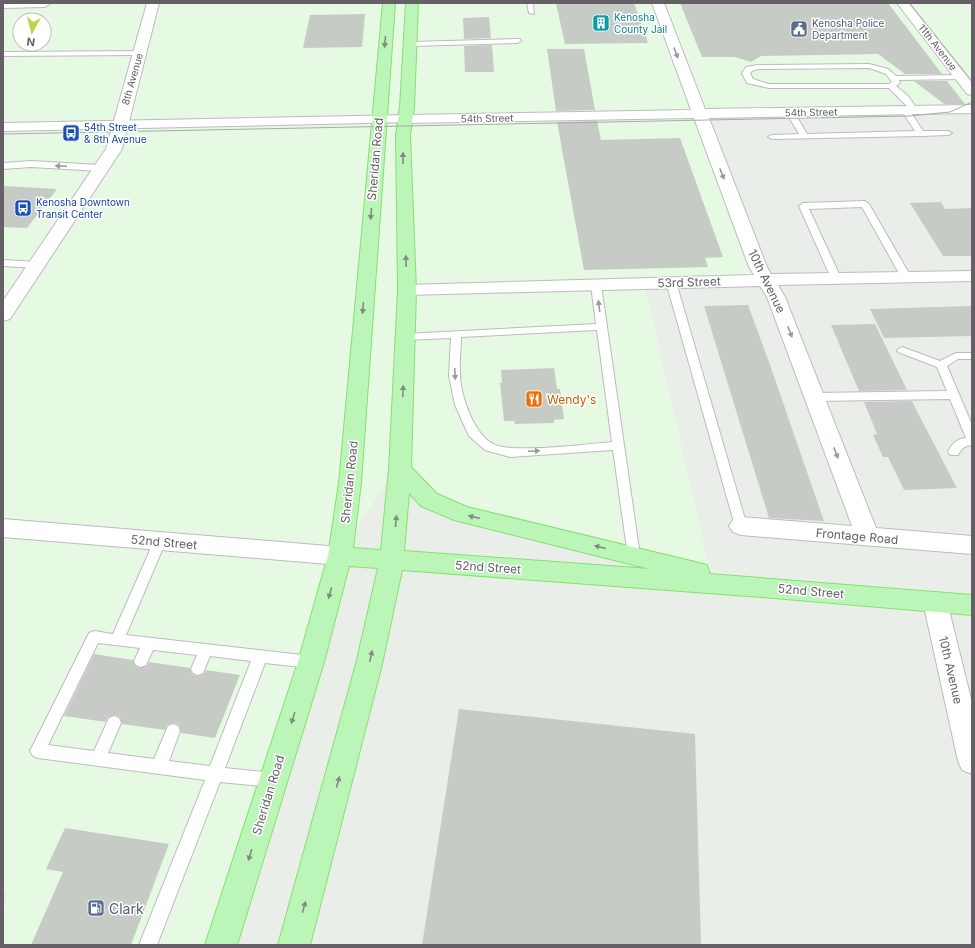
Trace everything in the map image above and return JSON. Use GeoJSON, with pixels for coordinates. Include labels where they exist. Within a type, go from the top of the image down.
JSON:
{"type":"FeatureCollection","features":[{"type":"Feature","properties":{"kind":"main road","name":"Sheridan Road"},"geometry":{"type":"LineString","coordinates":[[221,945],[311,662],[340,556],[350,483],[389,3]]}},
{"type":"Feature","properties":{"kind":"main road"},"geometry":{"type":"LineString","coordinates":[[294,945],[369,664],[392,559],[400,469],[405,337],[406,290],[403,143],[411,44],[412,3]]}},
{"type":"Feature","properties":{"kind":"main road"},"geometry":{"type":"LineString","coordinates":[[400,469],[429,500],[462,514],[760,587]]}},
{"type":"Feature","properties":{"kind":"main road","name":"52nd Street"},"geometry":{"type":"LineString","coordinates":[[340,556],[760,587],[972,605]]}},
{"type":"Feature","properties":{"kind":"street"},"geometry":{"type":"LineString","coordinates":[[3,4],[45,3]]}},
{"type":"Feature","properties":{"kind":"street","name":"8th Avenue"},"geometry":{"type":"LineString","coordinates":[[3,314],[114,148],[153,3]]}},
{"type":"Feature","properties":{"kind":"street","name":"10th Avenue"},"geometry":{"type":"LineString","coordinates":[[658,3],[758,267],[776,297],[868,537]]}},
{"type":"Feature","properties":{"kind":"street","name":"11th Avenue"},"geometry":{"type":"LineString","coordinates":[[903,3],[972,91]]}},
{"type":"Feature","properties":{"kind":"street","name":"54th Street"},"geometry":{"type":"LineString","coordinates":[[3,127],[972,109]]}},
{"type":"Feature","properties":{"kind":"street","name":"53rd Street"},"geometry":{"type":"LineString","coordinates":[[406,290],[671,282],[972,276]]}},
{"type":"Feature","properties":{"kind":"street","name":"Frontage Road"},"geometry":{"type":"LineString","coordinates":[[741,526],[972,545]]}},
{"type":"Feature","properties":{"kind":"street","name":"52nd Street"},"geometry":{"type":"LineString","coordinates":[[3,528],[340,556]]}},
{"type":"Feature","properties":{"kind":"street","name":"10th Avenue"},"geometry":{"type":"LineString","coordinates":[[935,602],[972,761]]}},
{"type":"Feature","properties":{"kind":"lane"},"geometry":{"type":"LineString","coordinates":[[530,3],[532,13]]}},
{"type":"Feature","properties":{"kind":"lane"},"geometry":{"type":"LineString","coordinates":[[411,44],[517,41]]}},
{"type":"Feature","properties":{"kind":"lane"},"geometry":{"type":"LineString","coordinates":[[3,54],[140,52]]}},
{"type":"Feature","properties":{"kind":"lane"},"geometry":{"type":"LineString","coordinates":[[894,78],[896,83],[891,86],[769,86],[750,81],[746,73],[750,69],[758,67],[869,66],[882,69],[894,78],[962,78]]}},
{"type":"Feature","properties":{"kind":"lane"},"geometry":{"type":"LineString","coordinates":[[891,86],[905,98],[909,110],[921,134]]}},
{"type":"Feature","properties":{"kind":"lane"},"geometry":{"type":"LineString","coordinates":[[790,112],[804,136]]}},
{"type":"Feature","properties":{"kind":"lane"},"geometry":{"type":"LineString","coordinates":[[772,137],[948,133]]}},
{"type":"Feature","properties":{"kind":"lane"},"geometry":{"type":"LineString","coordinates":[[3,166],[31,164],[100,168]]}},
{"type":"Feature","properties":{"kind":"lane"},"geometry":{"type":"LineString","coordinates":[[836,278],[803,206],[865,204],[906,277]]}},
{"type":"Feature","properties":{"kind":"lane"},"geometry":{"type":"LineString","coordinates":[[3,263],[36,265]]}},
{"type":"Feature","properties":{"kind":"lane"},"geometry":{"type":"LineString","coordinates":[[671,282],[741,526]]}},
{"type":"Feature","properties":{"kind":"lane"},"geometry":{"type":"LineString","coordinates":[[596,284],[634,556]]}},
{"type":"Feature","properties":{"kind":"lane"},"geometry":{"type":"LineString","coordinates":[[405,337],[602,328]]}},
{"type":"Feature","properties":{"kind":"lane"},"geometry":{"type":"LineString","coordinates":[[456,335],[454,376],[461,405],[473,433],[489,447],[510,453],[618,446]]}},
{"type":"Feature","properties":{"kind":"lane"},"geometry":{"type":"LineString","coordinates":[[902,350],[941,365],[972,438]]}},
{"type":"Feature","properties":{"kind":"lane"},"geometry":{"type":"LineString","coordinates":[[941,365],[956,356],[972,356]]}},
{"type":"Feature","properties":{"kind":"lane"},"geometry":{"type":"LineString","coordinates":[[815,397],[953,395]]}},
{"type":"Feature","properties":{"kind":"lane"},"geometry":{"type":"LineString","coordinates":[[954,452],[956,446],[963,442],[972,441]]}},
{"type":"Feature","properties":{"kind":"lane"},"geometry":{"type":"LineString","coordinates":[[117,640],[160,541]]}},
{"type":"Feature","properties":{"kind":"lane"},"geometry":{"type":"LineString","coordinates":[[273,780],[38,751],[94,637],[311,662]]}},
{"type":"Feature","properties":{"kind":"lane"},"geometry":{"type":"LineString","coordinates":[[141,661],[149,643]]}},
{"type":"Feature","properties":{"kind":"lane"},"geometry":{"type":"LineString","coordinates":[[198,669],[206,649]]}},
{"type":"Feature","properties":{"kind":"lane"},"geometry":{"type":"LineString","coordinates":[[148,945],[260,656]]}},
{"type":"Feature","properties":{"kind":"lane"},"geometry":{"type":"LineString","coordinates":[[98,759],[114,723]]}},
{"type":"Feature","properties":{"kind":"lane"},"geometry":{"type":"LineString","coordinates":[[159,766],[173,732]]}},
{"type":"Feature","properties":{"kind":"shaded area"},"geometry":{"type":"Polygon","coordinates":[[[3,3],[972,3],[972,109],[700,114],[765,280],[644,283],[711,575],[462,514],[393,471],[340,556],[219,945],[3,945],[3,913],[8,892],[3,891],[3,3]]]}},
{"type":"Feature","properties":{"kind":"building","name":"Kenosha County Jail"},"geometry":{"type":"Polygon","coordinates":[[[556,3],[634,3],[648,43],[565,44],[556,3]]]}},
{"type":"Feature","properties":{"kind":"building","name":"Kenosha Police Department"},"geometry":{"type":"Polygon","coordinates":[[[680,3],[888,3],[942,74],[905,74],[878,54],[761,56],[751,62],[735,57],[702,57],[680,3]]]}},
{"type":"Feature","properties":{"kind":"building"},"geometry":{"type":"Polygon","coordinates":[[[365,14],[362,47],[303,48],[310,15],[365,14]]]}},
{"type":"Feature","properties":{"kind":"building"},"geometry":{"type":"Polygon","coordinates":[[[489,17],[491,38],[464,39],[463,18],[489,17]]]}},
{"type":"Feature","properties":{"kind":"building"},"geometry":{"type":"Polygon","coordinates":[[[492,45],[494,72],[465,72],[464,46],[492,45]]]}},
{"type":"Feature","properties":{"kind":"building"},"geometry":{"type":"Polygon","coordinates":[[[547,49],[584,49],[595,110],[556,111],[547,49]]]}},
{"type":"Feature","properties":{"kind":"building"},"geometry":{"type":"Polygon","coordinates":[[[914,81],[947,81],[965,104],[944,104],[914,81]]]}},
{"type":"Feature","properties":{"kind":"building"},"geometry":{"type":"Polygon","coordinates":[[[597,121],[601,140],[680,138],[723,257],[705,258],[708,267],[584,270],[557,122],[597,121]]]}},
{"type":"Feature","properties":{"kind":"building","name":"Kenosha Downtown Transit Center"},"geometry":{"type":"Polygon","coordinates":[[[3,186],[57,189],[27,228],[3,227],[3,186]]]}},
{"type":"Feature","properties":{"kind":"building"},"geometry":{"type":"Polygon","coordinates":[[[941,202],[945,209],[972,208],[972,256],[943,256],[910,203],[941,202]]]}},
{"type":"Feature","properties":{"kind":"building"},"geometry":{"type":"Polygon","coordinates":[[[748,305],[824,521],[769,518],[704,306],[748,305]]]}},
{"type":"Feature","properties":{"kind":"building"},"geometry":{"type":"Polygon","coordinates":[[[972,306],[972,336],[884,338],[870,309],[972,306]]]}},
{"type":"Feature","properties":{"kind":"building"},"geometry":{"type":"Polygon","coordinates":[[[875,324],[907,390],[859,391],[831,325],[875,324]]]}},
{"type":"Feature","properties":{"kind":"building","name":"Wendy's"},"geometry":{"type":"Polygon","coordinates":[[[554,368],[557,389],[560,389],[564,419],[554,420],[554,423],[515,424],[514,421],[504,421],[500,383],[502,383],[501,370],[554,368]]]}},
{"type":"Feature","properties":{"kind":"building"},"geometry":{"type":"Polygon","coordinates":[[[912,401],[957,488],[904,490],[888,457],[883,457],[873,435],[877,434],[864,402],[912,401]]]}},
{"type":"Feature","properties":{"kind":"building"},"geometry":{"type":"Polygon","coordinates":[[[94,654],[133,660],[135,666],[140,668],[147,666],[149,662],[190,668],[192,674],[197,676],[204,674],[206,670],[240,675],[215,738],[181,733],[179,725],[174,723],[167,725],[165,730],[122,724],[120,717],[115,715],[108,717],[106,722],[64,716],[94,654]]]}},
{"type":"Feature","properties":{"kind":"building"},"geometry":{"type":"Polygon","coordinates":[[[459,709],[695,734],[701,945],[422,945],[459,709]]]}},
{"type":"Feature","properties":{"kind":"building","name":"Clark"},"geometry":{"type":"Polygon","coordinates":[[[65,828],[169,844],[131,945],[31,945],[63,872],[46,869],[65,828]]]}},
{"type":"Feature","properties":{"kind":"tram line"},"geometry":{"type":"LineString","coordinates":[[909,3],[972,82]]}},
{"type":"Feature","properties":{"kind":"tram line"},"geometry":{"type":"LineString","coordinates":[[3,134],[909,116],[950,112],[972,102]]}},
{"type":"Feature","properties":{"kind":"place","name":"Kenosha County Jail"},"geometry":{"type":"Point","coordinates":[601,23]}},
{"type":"Feature","properties":{"kind":"place","name":"Kenosha Police Department"},"geometry":{"type":"Point","coordinates":[799,29]}},
{"type":"Feature","properties":{"kind":"place","name":"54th Street & 8th Avenue"},"geometry":{"type":"Point","coordinates":[71,133]}},
{"type":"Feature","properties":{"kind":"place","name":"Kenosha Downtown Transit Center"},"geometry":{"type":"Point","coordinates":[23,208]}},
{"type":"Feature","properties":{"kind":"place","name":"Wendy's"},"geometry":{"type":"Point","coordinates":[534,399]}},
{"type":"Feature","properties":{"kind":"place","name":"Clark"},"geometry":{"type":"Point","coordinates":[96,908]}}]}
